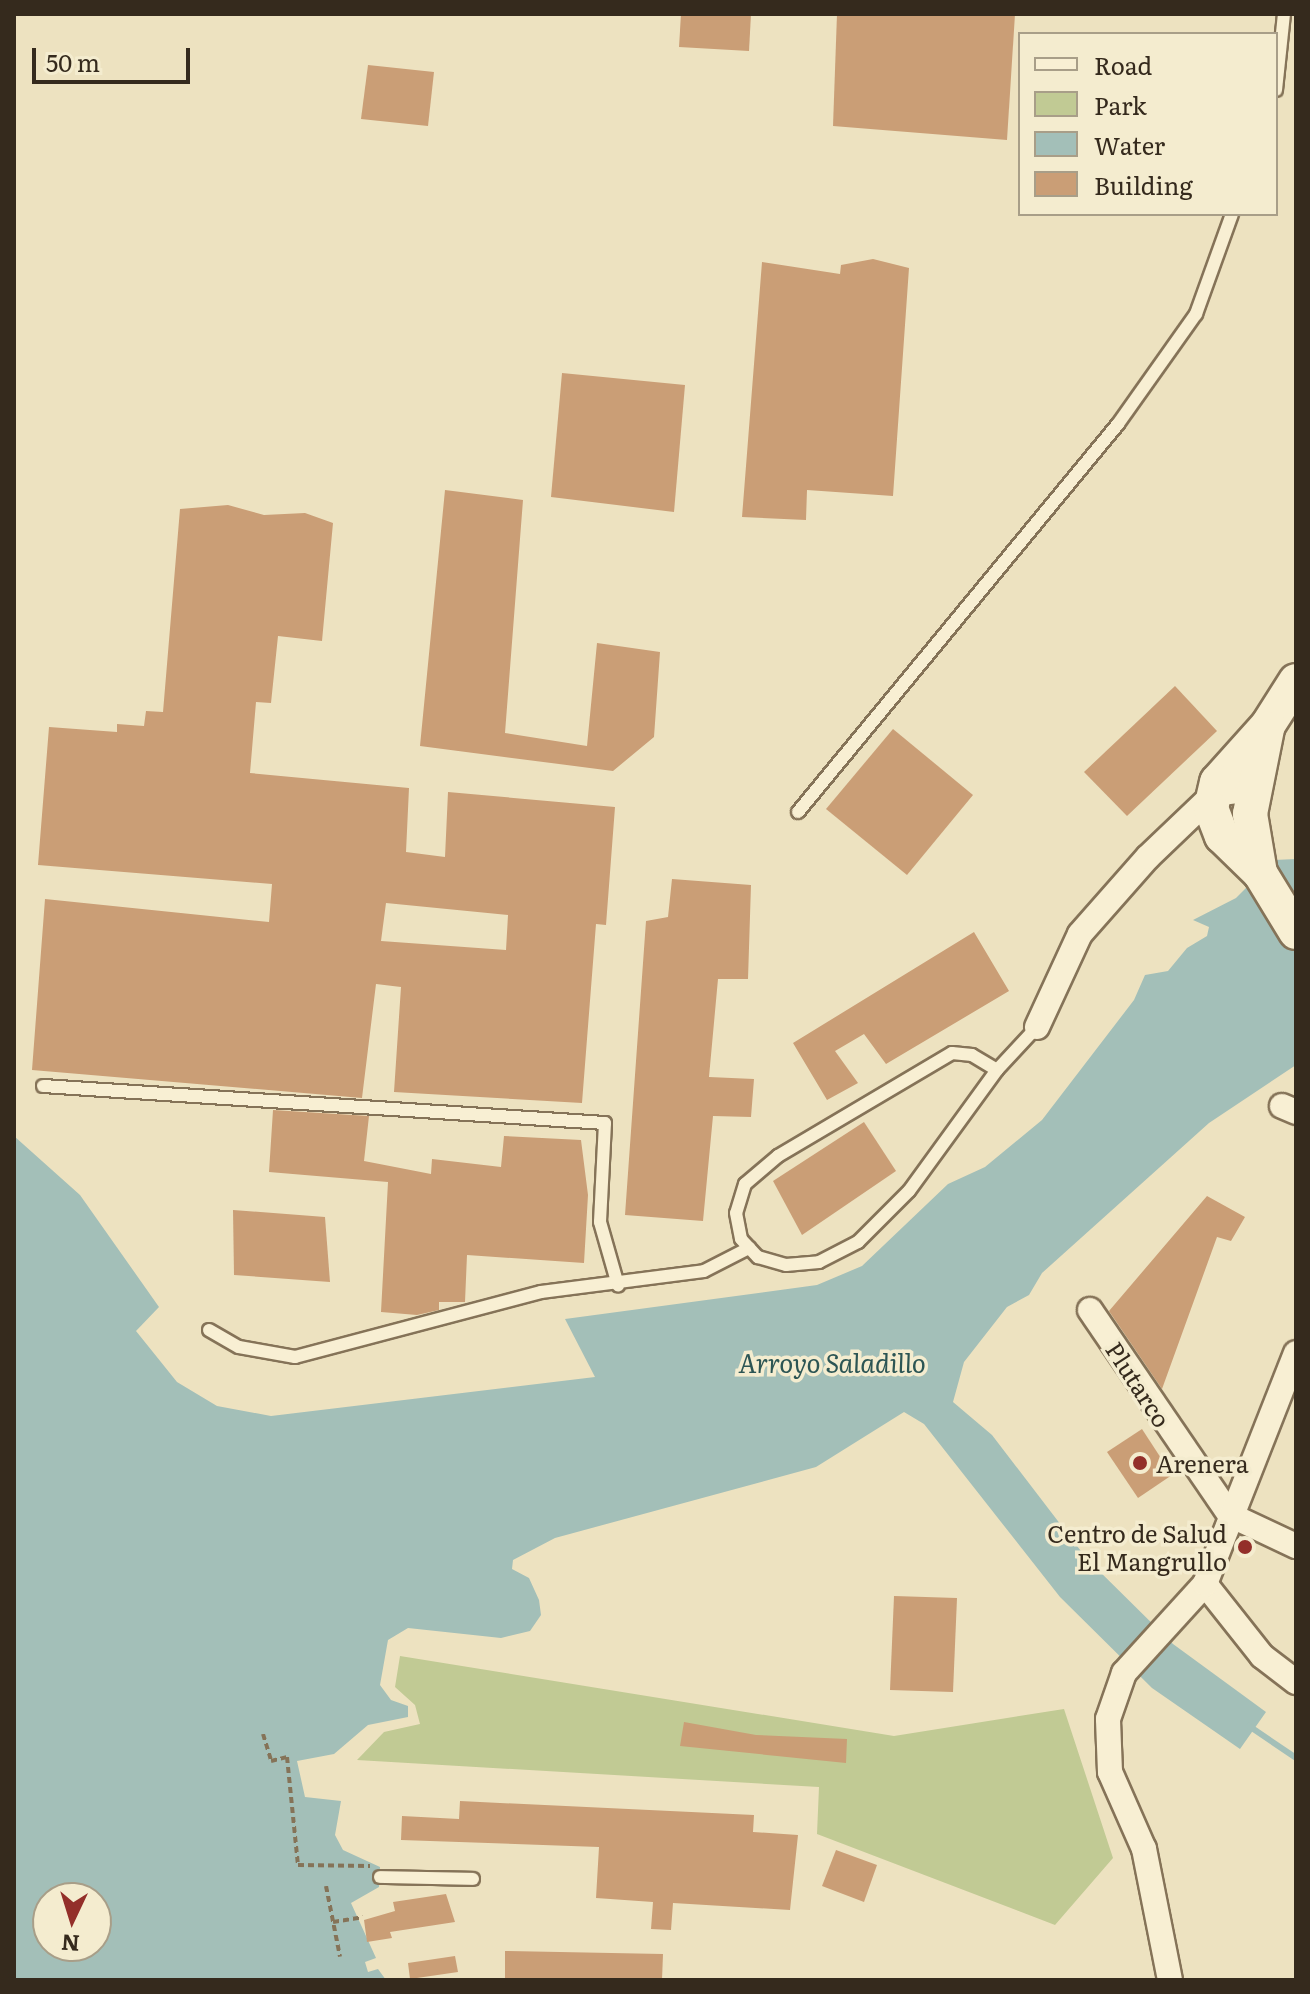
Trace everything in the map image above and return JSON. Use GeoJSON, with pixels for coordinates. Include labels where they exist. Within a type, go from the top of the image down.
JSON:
{"type":"FeatureCollection","features":[{"type":"Feature","properties":{"kind":"street"},"geometry":{"type":"LineString","coordinates":[[1205,816],[1237,755],[1268,725],[1296,681]]}},
{"type":"Feature","properties":{"kind":"street"},"geometry":{"type":"LineString","coordinates":[[1260,873],[1250,806],[1268,725]]}},
{"type":"Feature","properties":{"kind":"street"},"geometry":{"type":"LineString","coordinates":[[1037,1027],[1080,934],[1148,857],[1205,816],[1250,806]]}},
{"type":"Feature","properties":{"kind":"street"},"geometry":{"type":"LineString","coordinates":[[1205,816],[1260,873],[1296,932]]}},
{"type":"Feature","properties":{"kind":"street","name":"Plutarco"},"geometry":{"type":"LineString","coordinates":[[1090,1310],[1230,1515]]}},
{"type":"Feature","properties":{"kind":"street"},"geometry":{"type":"LineString","coordinates":[[1170,1980],[1144,1849],[1110,1772],[1108,1719],[1124,1673],[1205,1584],[1296,1353]]}},
{"type":"Feature","properties":{"kind":"street"},"geometry":{"type":"LineString","coordinates":[[1230,1515],[1296,1546]]}},
{"type":"Feature","properties":{"kind":"street"},"geometry":{"type":"LineString","coordinates":[[1205,1584],[1262,1656],[1296,1682]]}},
{"type":"Feature","properties":{"kind":"lane"},"geometry":{"type":"LineString","coordinates":[[1278,71],[1284,14]]}},
{"type":"Feature","properties":{"kind":"lane"},"geometry":{"type":"LineString","coordinates":[[798,812],[1118,424],[1196,314],[1231,216]]}},
{"type":"Feature","properties":{"kind":"lane"},"geometry":{"type":"LineString","coordinates":[[997,1070],[972,1055],[952,1053],[778,1156],[745,1184],[736,1213],[749,1248],[786,1265],[819,1262],[858,1242],[909,1191],[997,1070],[1037,1027]]}},
{"type":"Feature","properties":{"kind":"lane"},"geometry":{"type":"LineString","coordinates":[[43,1086],[605,1123],[600,1222],[618,1285]]}},
{"type":"Feature","properties":{"kind":"lane"},"geometry":{"type":"LineString","coordinates":[[209,1330],[239,1347],[295,1357],[541,1292],[618,1285],[704,1271],[749,1248]]}},
{"type":"Feature","properties":{"kind":"lane"},"geometry":{"type":"LineString","coordinates":[[380,1872],[473,1879]]}},
{"type":"Feature","properties":{"kind":"path"},"geometry":{"type":"LineString","coordinates":[[263,1734],[271,1761],[287,1757],[298,1865],[380,1872]]}},
{"type":"Feature","properties":{"kind":"path"},"geometry":{"type":"LineString","coordinates":[[326,1886],[340,1957]]}},
{"type":"Feature","properties":{"kind":"path"},"geometry":{"type":"LineString","coordinates":[[333,1922],[363,1917]]}},
{"type":"Feature","properties":{"kind":"green space"},"geometry":{"type":"Polygon","coordinates":[[[400,1656],[894,1736],[1064,1709],[1113,1858],[1055,1925],[817,1834],[819,1787],[357,1760],[384,1732],[420,1724],[415,1705],[395,1687],[400,1656]]]}},
{"type":"Feature","properties":{"kind":"water","name":"Arroyo Saladillo"},"geometry":{"type":"Polygon","coordinates":[[[1296,859],[1296,1065],[1209,1123],[1042,1273],[1029,1295],[1007,1307],[964,1362],[953,1402],[992,1435],[1087,1559],[1173,1644],[1266,1712],[1240,1749],[1152,1688],[1060,1597],[924,1424],[904,1412],[816,1467],[555,1538],[513,1560],[512,1569],[529,1578],[539,1600],[541,1615],[530,1631],[501,1638],[408,1628],[388,1640],[380,1685],[391,1700],[408,1706],[408,1717],[368,1725],[334,1754],[297,1761],[305,1797],[341,1801],[335,1835],[343,1850],[380,1867],[379,1887],[351,1903],[376,1958],[365,1962],[368,1972],[378,1969],[386,1980],[14,1980],[14,1136],[80,1195],[159,1307],[136,1331],[177,1382],[217,1406],[271,1416],[595,1377],[565,1319],[817,1285],[862,1266],[948,1184],[985,1167],[1042,1120],[1134,1000],[1145,975],[1168,971],[1187,948],[1207,936],[1209,927],[1193,920],[1236,898],[1274,860],[1296,859]]]}},
{"type":"Feature","properties":{"kind":"building"},"geometry":{"type":"Polygon","coordinates":[[[681,14],[751,14],[749,51],[679,47],[681,14]]]}},
{"type":"Feature","properties":{"kind":"building"},"geometry":{"type":"Polygon","coordinates":[[[837,14],[1015,14],[1007,140],[833,126],[837,14]]]}},
{"type":"Feature","properties":{"kind":"building"},"geometry":{"type":"Polygon","coordinates":[[[368,65],[434,72],[428,126],[361,119],[368,65]]]}},
{"type":"Feature","properties":{"kind":"building"},"geometry":{"type":"Polygon","coordinates":[[[873,259],[909,268],[893,496],[807,490],[806,520],[742,517],[762,262],[840,274],[841,265],[873,259]]]}},
{"type":"Feature","properties":{"kind":"building"},"geometry":{"type":"Polygon","coordinates":[[[562,373],[685,385],[674,512],[551,497],[562,373]]]}},
{"type":"Feature","properties":{"kind":"building"},"geometry":{"type":"Polygon","coordinates":[[[445,490],[523,500],[505,733],[587,746],[597,643],[660,652],[654,737],[613,771],[420,746],[445,490]]]}},
{"type":"Feature","properties":{"kind":"building"},"geometry":{"type":"Polygon","coordinates":[[[228,505],[264,515],[305,513],[333,523],[322,641],[278,636],[271,703],[256,702],[250,773],[409,788],[406,852],[445,857],[448,792],[615,807],[606,925],[596,924],[582,1103],[394,1092],[401,987],[376,984],[362,1098],[32,1070],[45,899],[269,922],[272,884],[38,865],[49,727],[117,732],[117,724],[144,726],[146,711],[163,712],[180,509],[228,505]],[[386,903],[381,941],[506,950],[508,915],[386,903]]]}},
{"type":"Feature","properties":{"kind":"building"},"geometry":{"type":"Polygon","coordinates":[[[1175,686],[1217,731],[1127,816],[1084,772],[1175,686]]]}},
{"type":"Feature","properties":{"kind":"building"},"geometry":{"type":"Polygon","coordinates":[[[893,729],[973,795],[907,875],[826,809],[893,729]]]}},
{"type":"Feature","properties":{"kind":"building"},"geometry":{"type":"Polygon","coordinates":[[[672,879],[751,885],[748,979],[718,979],[709,1077],[754,1079],[751,1117],[713,1116],[703,1221],[625,1215],[646,921],[668,917],[672,879]]]}},
{"type":"Feature","properties":{"kind":"building"},"geometry":{"type":"Polygon","coordinates":[[[974,932],[1009,991],[886,1064],[864,1034],[835,1051],[858,1083],[827,1100],[793,1043],[974,932]]]}},
{"type":"Feature","properties":{"kind":"building"},"geometry":{"type":"Polygon","coordinates":[[[273,1110],[369,1116],[364,1161],[431,1174],[432,1159],[501,1167],[504,1136],[581,1140],[588,1195],[584,1263],[467,1255],[465,1302],[439,1302],[439,1310],[417,1315],[381,1312],[388,1182],[269,1172],[273,1110]]]}},
{"type":"Feature","properties":{"kind":"building"},"geometry":{"type":"Polygon","coordinates":[[[864,1122],[896,1171],[802,1235],[773,1181],[864,1122]]]}},
{"type":"Feature","properties":{"kind":"building"},"geometry":{"type":"Polygon","coordinates":[[[1207,1196],[1245,1217],[1231,1241],[1217,1237],[1162,1389],[1109,1311],[1207,1196]]]}},
{"type":"Feature","properties":{"kind":"building"},"geometry":{"type":"Polygon","coordinates":[[[233,1210],[325,1217],[330,1282],[234,1275],[233,1210]]]}},
{"type":"Feature","properties":{"kind":"building","name":"Arenera"},"geometry":{"type":"Polygon","coordinates":[[[1142,1429],[1172,1475],[1138,1498],[1107,1452],[1142,1429]]]}},
{"type":"Feature","properties":{"kind":"building"},"geometry":{"type":"Polygon","coordinates":[[[894,1596],[957,1598],[953,1692],[890,1690],[894,1596]]]}},
{"type":"Feature","properties":{"kind":"building"},"geometry":{"type":"Polygon","coordinates":[[[684,1722],[756,1735],[847,1739],[846,1763],[680,1746],[684,1722]]]}},
{"type":"Feature","properties":{"kind":"building"},"geometry":{"type":"Polygon","coordinates":[[[460,1801],[754,1815],[753,1832],[798,1835],[790,1910],[673,1903],[671,1930],[651,1929],[653,1902],[596,1898],[599,1847],[401,1840],[402,1816],[459,1819],[460,1801]]]}},
{"type":"Feature","properties":{"kind":"building"},"geometry":{"type":"Polygon","coordinates":[[[836,1850],[877,1865],[864,1902],[822,1886],[836,1850]]]}},
{"type":"Feature","properties":{"kind":"building"},"geometry":{"type":"Polygon","coordinates":[[[446,1894],[455,1922],[390,1932],[392,1938],[367,1942],[364,1920],[395,1911],[393,1902],[446,1894]]]}},
{"type":"Feature","properties":{"kind":"building"},"geometry":{"type":"Polygon","coordinates":[[[505,1951],[663,1954],[662,1980],[505,1980],[505,1951]]]}},
{"type":"Feature","properties":{"kind":"building"},"geometry":{"type":"Polygon","coordinates":[[[455,1956],[458,1972],[410,1979],[408,1963],[455,1956]]]}},
{"type":"Feature","properties":{"kind":"waterway"},"geometry":{"type":"LineString","coordinates":[[1249,1726],[1296,1758]]}},
{"type":"Feature","properties":{"kind":"place","name":"Arenera"},"geometry":{"type":"Point","coordinates":[1140,1463]}},
{"type":"Feature","properties":{"kind":"place","name":"Centro de Salud El Mangrullo"},"geometry":{"type":"Point","coordinates":[1245,1547]}}]}
